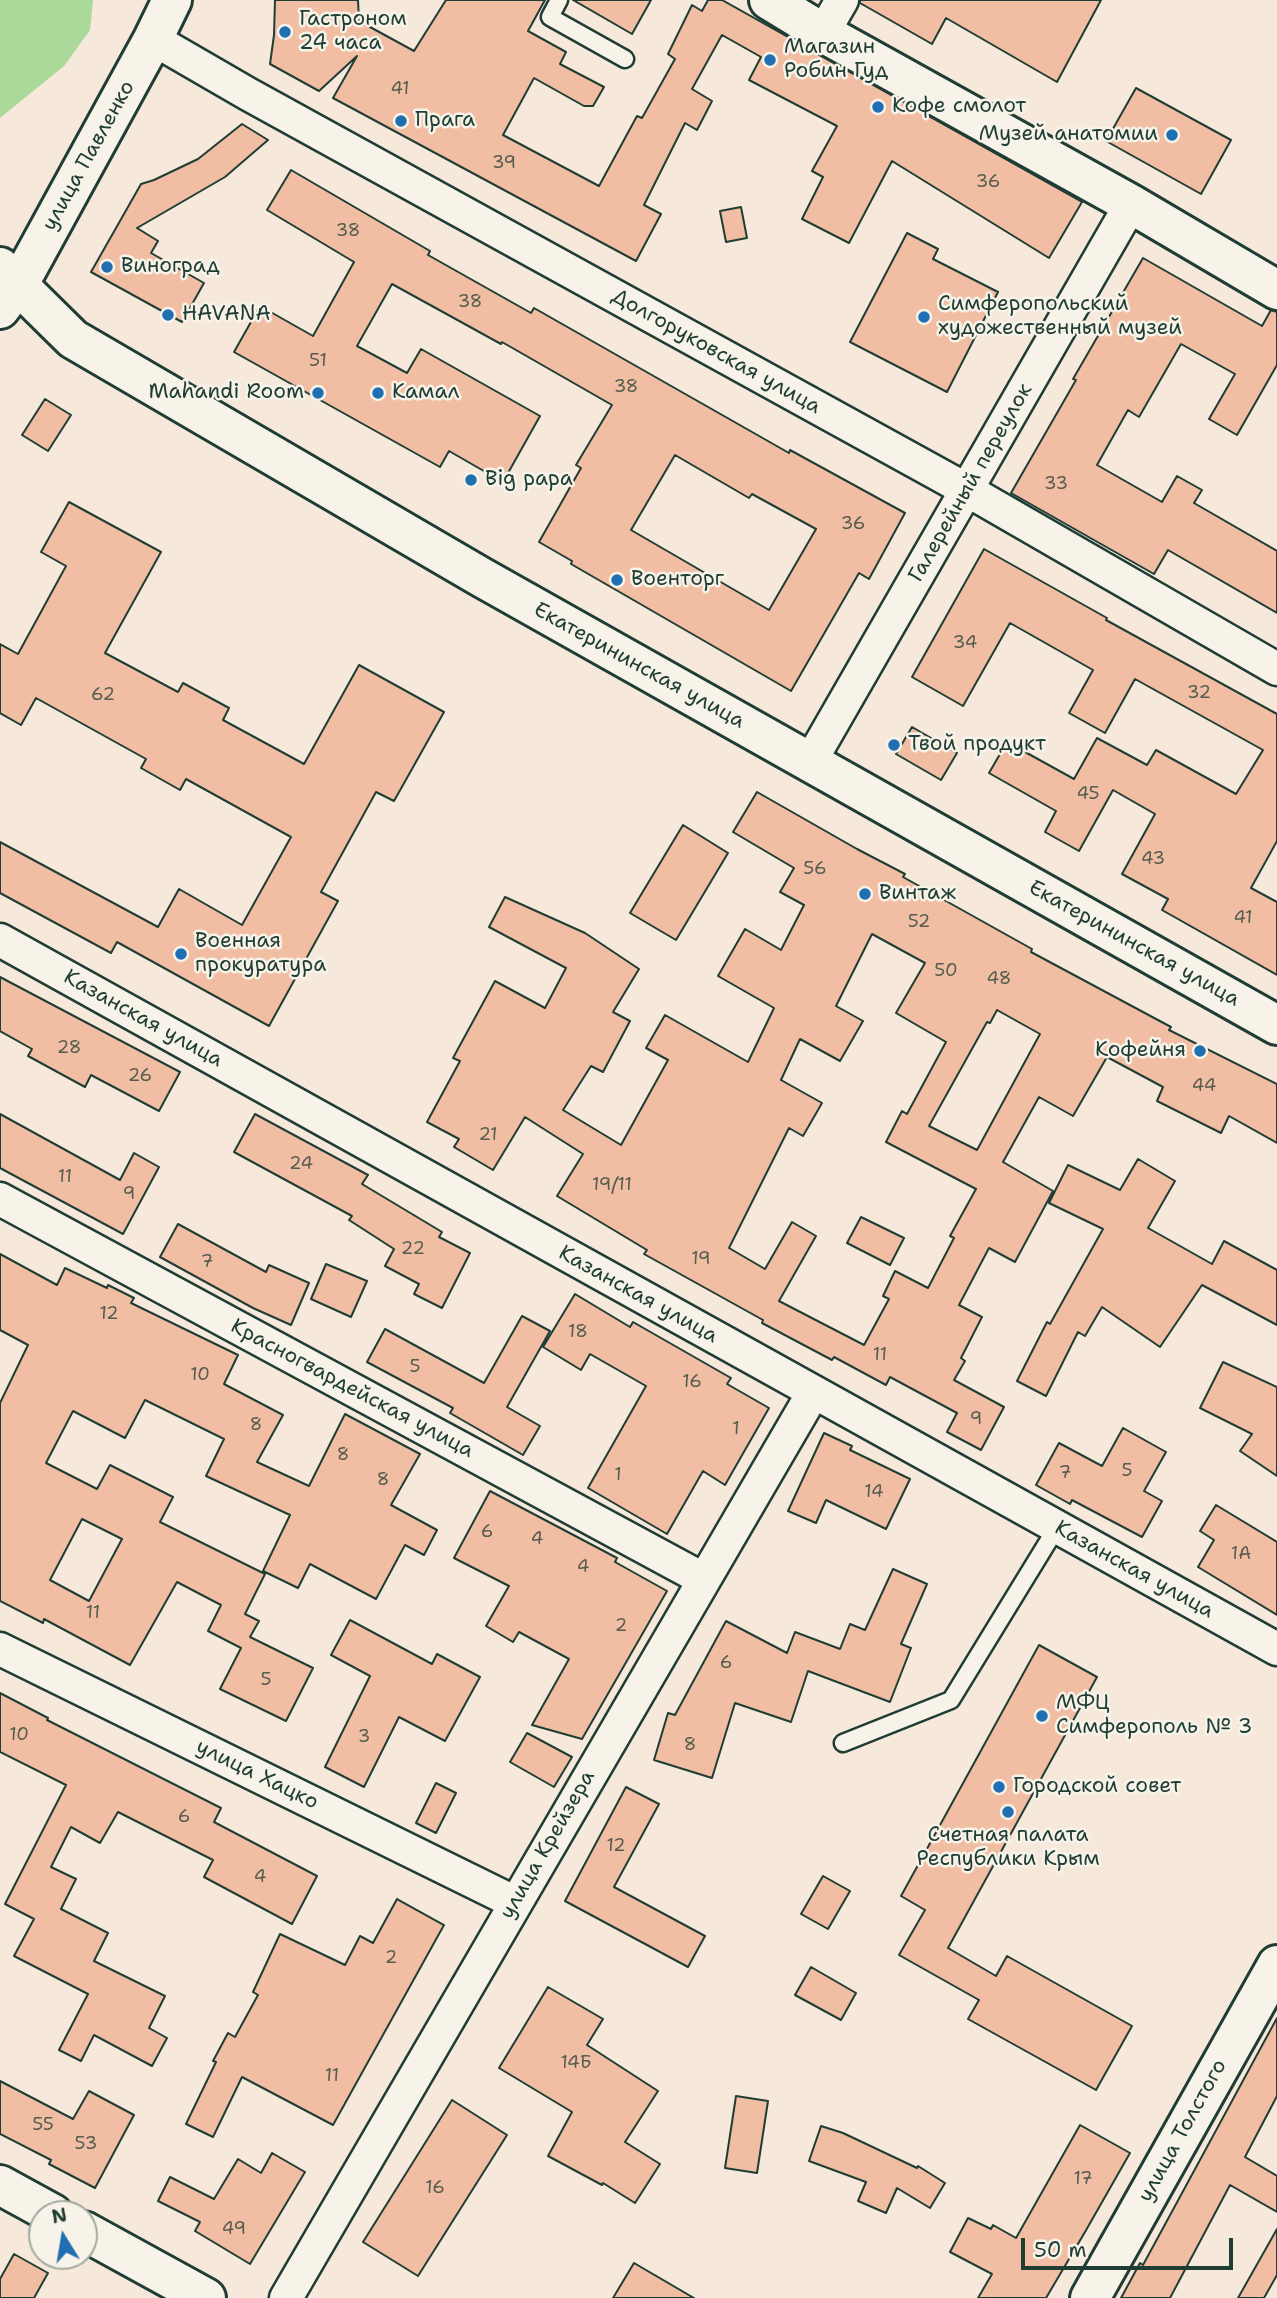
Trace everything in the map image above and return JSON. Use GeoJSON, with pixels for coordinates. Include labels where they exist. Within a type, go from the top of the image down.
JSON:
{"type":"FeatureCollection","features":[{"type":"Feature","properties":{"kind":"main road","name":"улица Павленко"},"geometry":{"type":"LineString","coordinates":[[6,287],[153,39],[172,0]]}},
{"type":"Feature","properties":{"kind":"main road"},"geometry":{"type":"LineString","coordinates":[[769,0],[823,33],[1131,204],[1277,290]]}},
{"type":"Feature","properties":{"kind":"main road","name":"Екатерининская улица"},"geometry":{"type":"LineString","coordinates":[[6,287],[74,339],[481,577],[1277,1025]]}},
{"type":"Feature","properties":{"kind":"main road","name":"улица Толстого"},"geometry":{"type":"LineString","coordinates":[[1090,2298],[1277,1965]]}},
{"type":"Feature","properties":{"kind":"main road"},"geometry":{"type":"LineString","coordinates":[[0,2185],[28,2200]]}},
{"type":"Feature","properties":{"kind":"main road"},"geometry":{"type":"LineString","coordinates":[[98,2239],[206,2298]]}},
{"type":"Feature","properties":{"kind":"street"},"geometry":{"type":"LineString","coordinates":[[823,33],[842,0]]}},
{"type":"Feature","properties":{"kind":"street","name":"Долгоруковская улица"},"geometry":{"type":"LineString","coordinates":[[153,39],[967,490],[1277,669]]}},
{"type":"Feature","properties":{"kind":"street","name":"Галерейный переулок"},"geometry":{"type":"LineString","coordinates":[[810,762],[1131,204]]}},
{"type":"Feature","properties":{"kind":"street","name":"Казанская улица"},"geometry":{"type":"LineString","coordinates":[[0,940],[1277,1649]]}},
{"type":"Feature","properties":{"kind":"street","name":"Красногвардейская улица"},"geometry":{"type":"LineString","coordinates":[[0,1199],[703,1579]]}},
{"type":"Feature","properties":{"kind":"street","name":"улица Крейзера"},"geometry":{"type":"LineString","coordinates":[[286,2298],[514,1902],[813,1393]]}},
{"type":"Feature","properties":{"kind":"street","name":"улица Хацко"},"geometry":{"type":"LineString","coordinates":[[0,1649],[514,1902]]}},
{"type":"Feature","properties":{"kind":"lane"},"geometry":{"type":"LineString","coordinates":[[559,0],[550,17],[625,59]]}},
{"type":"Feature","properties":{"kind":"lane"},"geometry":{"type":"LineString","coordinates":[[843,1744],[951,1700],[1057,1527]]}},
{"type":"Feature","properties":{"kind":"green space"},"geometry":{"type":"Polygon","coordinates":[[[0,0],[93,0],[90,30],[64,66],[0,118],[0,0]]]}},
{"type":"Feature","properties":{"kind":"building"},"geometry":{"type":"Polygon","coordinates":[[[275,0],[358,0],[359,21],[414,51],[446,0],[545,0],[528,31],[566,52],[560,64],[604,87],[593,106],[584,106],[534,78],[503,135],[599,186],[637,116],[642,118],[675,59],[668,54],[692,5],[702,11],[708,0],[722,0],[1082,202],[1049,258],[892,161],[849,243],[802,219],[823,177],[812,171],[837,126],[749,80],[761,57],[722,35],[692,89],[712,101],[697,130],[685,123],[644,205],[661,214],[636,261],[333,98],[357,56],[319,91],[270,64],[275,0]]]}},
{"type":"Feature","properties":{"kind":"building"},"geometry":{"type":"Polygon","coordinates":[[[573,0],[651,0],[632,34],[573,0]]]}},
{"type":"Feature","properties":{"kind":"building"},"geometry":{"type":"Polygon","coordinates":[[[860,0],[1101,0],[1057,82],[946,18],[932,44],[860,3],[860,0]]]}},
{"type":"Feature","properties":{"kind":"building"},"geometry":{"type":"Polygon","coordinates":[[[1136,88],[1231,140],[1201,194],[1106,141],[1136,88]]]}},
{"type":"Feature","properties":{"kind":"building"},"geometry":{"type":"Polygon","coordinates":[[[242,124],[268,140],[225,177],[137,228],[158,241],[151,253],[204,283],[182,322],[91,272],[141,184],[198,159],[242,124]]]}},
{"type":"Feature","properties":{"kind":"building"},"geometry":{"type":"Polygon","coordinates":[[[291,170],[430,251],[428,255],[531,313],[534,308],[789,453],[790,450],[905,513],[869,579],[859,573],[791,691],[571,564],[572,561],[539,542],[581,468],[576,465],[612,405],[502,342],[501,344],[392,284],[357,346],[407,373],[421,349],[540,416],[503,482],[449,451],[440,467],[234,352],[260,306],[313,336],[354,262],[267,210],[291,170]],[[675,455],[631,530],[769,610],[816,529],[752,494],[749,498],[675,455]]]}},
{"type":"Feature","properties":{"kind":"building"},"geometry":{"type":"Polygon","coordinates":[[[741,207],[747,238],[726,242],[720,211],[741,207]]]}},
{"type":"Feature","properties":{"kind":"building","name":"Симферопольский художественный музей"},"geometry":{"type":"Polygon","coordinates":[[[907,233],[938,249],[933,259],[998,292],[947,392],[850,342],[907,233]]]}},
{"type":"Feature","properties":{"kind":"building"},"geometry":{"type":"Polygon","coordinates":[[[1143,258],[1262,326],[1271,310],[1277,312],[1277,365],[1237,435],[1209,419],[1235,374],[1181,344],[1139,417],[1128,410],[1097,465],[1162,502],[1177,476],[1202,490],[1194,503],[1277,551],[1277,613],[1168,550],[1154,574],[1011,493],[1143,258]]]}},
{"type":"Feature","properties":{"kind":"building"},"geometry":{"type":"Polygon","coordinates":[[[45,399],[71,415],[48,451],[22,435],[45,399]]]}},
{"type":"Feature","properties":{"kind":"building"},"geometry":{"type":"Polygon","coordinates":[[[69,502],[161,552],[105,653],[178,692],[183,683],[229,708],[223,720],[304,764],[359,665],[444,712],[394,801],[376,792],[321,892],[338,901],[269,1026],[117,942],[111,953],[0,893],[0,842],[158,927],[179,889],[242,925],[291,837],[186,779],[180,790],[141,768],[146,759],[36,698],[21,725],[0,713],[0,644],[18,654],[66,566],[41,552],[69,502]]]}},
{"type":"Feature","properties":{"kind":"building"},"geometry":{"type":"Polygon","coordinates":[[[984,549],[1277,714],[1277,841],[1251,888],[1277,902],[1277,975],[1162,910],[1168,899],[1122,874],[1155,814],[1113,790],[1079,851],[1045,832],[1056,811],[989,773],[1007,742],[1074,779],[1097,738],[1147,765],[1156,750],[1236,794],[1263,750],[1135,679],[1105,733],[1069,713],[1093,670],[1010,623],[963,706],[912,677],[984,549]]]}},
{"type":"Feature","properties":{"kind":"building"},"geometry":{"type":"Polygon","coordinates":[[[912,727],[957,753],[941,780],[896,754],[912,727]]]}},
{"type":"Feature","properties":{"kind":"building"},"geometry":{"type":"Polygon","coordinates":[[[757,792],[905,874],[903,877],[1032,949],[1031,952],[1171,1027],[1169,1030],[1277,1084],[1277,1143],[1229,1116],[1221,1133],[1157,1101],[1163,1087],[1107,1057],[1073,1116],[1039,1097],[1003,1162],[1053,1191],[1015,1262],[989,1248],[959,1305],[982,1317],[961,1358],[965,1361],[954,1380],[1004,1407],[981,1450],[947,1432],[957,1413],[890,1377],[886,1385],[762,1323],[763,1320],[644,1254],[647,1250],[557,1196],[583,1154],[525,1117],[493,1170],[454,1147],[459,1139],[427,1122],[460,1061],[453,1058],[495,981],[545,1008],[566,968],[489,927],[505,897],[585,933],[639,969],[613,1012],[630,1021],[603,1072],[591,1066],[563,1110],[621,1145],[668,1060],[646,1048],[665,1015],[748,1062],[774,1008],[718,976],[745,929],[781,950],[804,905],[780,892],[794,868],[733,832],[757,792]],[[872,934],[836,1006],[863,1021],[840,1061],[800,1039],[781,1080],[822,1103],[803,1136],[789,1128],[729,1248],[765,1269],[792,1222],[816,1236],[779,1301],[864,1345],[889,1299],[883,1296],[895,1271],[928,1288],[954,1238],[950,1236],[976,1189],[886,1142],[902,1111],[907,1114],[946,1042],[896,1013],[925,963],[872,934]],[[997,1010],[990,1023],[987,1022],[929,1126],[977,1150],[1040,1034],[997,1010]]]}},
{"type":"Feature","properties":{"kind":"building"},"geometry":{"type":"Polygon","coordinates":[[[683,825],[728,853],[676,940],[630,913],[683,825]]]}},
{"type":"Feature","properties":{"kind":"building"},"geometry":{"type":"Polygon","coordinates":[[[0,977],[180,1072],[159,1111],[91,1075],[85,1087],[28,1056],[32,1049],[0,1031],[0,977]]]}},
{"type":"Feature","properties":{"kind":"building"},"geometry":{"type":"Polygon","coordinates":[[[0,1114],[120,1180],[134,1153],[159,1167],[123,1234],[0,1168],[0,1114]]]}},
{"type":"Feature","properties":{"kind":"building"},"geometry":{"type":"Polygon","coordinates":[[[255,1114],[368,1175],[362,1184],[442,1232],[439,1237],[470,1253],[442,1308],[414,1294],[419,1284],[385,1266],[394,1249],[349,1220],[352,1216],[234,1152],[255,1114]]]}},
{"type":"Feature","properties":{"kind":"building"},"geometry":{"type":"Polygon","coordinates":[[[1138,1159],[1175,1181],[1148,1228],[1212,1264],[1224,1241],[1277,1270],[1277,1325],[1202,1285],[1160,1347],[1102,1307],[1085,1336],[1078,1332],[1046,1396],[1017,1381],[1047,1322],[1050,1324],[1103,1229],[1049,1203],[1068,1165],[1120,1190],[1138,1159]]]}},
{"type":"Feature","properties":{"kind":"building"},"geometry":{"type":"Polygon","coordinates":[[[861,1217],[904,1238],[890,1265],[847,1243],[861,1217]]]}},
{"type":"Feature","properties":{"kind":"building"},"geometry":{"type":"Polygon","coordinates":[[[178,1224],[266,1272],[269,1265],[309,1283],[291,1325],[253,1308],[160,1257],[178,1224]]]}},
{"type":"Feature","properties":{"kind":"building"},"geometry":{"type":"Polygon","coordinates":[[[0,1254],[57,1285],[65,1268],[134,1298],[131,1303],[238,1355],[224,1384],[283,1415],[257,1462],[309,1486],[345,1414],[420,1454],[391,1505],[437,1530],[424,1555],[405,1545],[376,1599],[310,1564],[298,1588],[263,1571],[290,1515],[206,1476],[224,1439],[145,1400],[125,1438],[73,1411],[46,1463],[97,1489],[110,1465],[173,1497],[160,1522],[265,1574],[245,1614],[259,1621],[250,1637],[313,1668],[286,1721],[220,1689],[241,1648],[208,1631],[221,1605],[177,1582],[130,1665],[44,1619],[43,1623],[0,1601],[0,1403],[28,1345],[0,1330],[0,1254]],[[82,1519],[50,1580],[89,1601],[122,1539],[82,1519]]]}},
{"type":"Feature","properties":{"kind":"building"},"geometry":{"type":"Polygon","coordinates":[[[326,1264],[367,1281],[351,1317],[311,1299],[326,1264]]]}},
{"type":"Feature","properties":{"kind":"building"},"geometry":{"type":"Polygon","coordinates":[[[575,1294],[630,1327],[633,1322],[731,1378],[727,1384],[769,1408],[725,1485],[703,1471],[667,1534],[588,1488],[646,1386],[590,1354],[581,1370],[543,1347],[575,1294]]]}},
{"type":"Feature","properties":{"kind":"building"},"geometry":{"type":"Polygon","coordinates":[[[522,1316],[550,1331],[507,1407],[540,1426],[523,1455],[450,1413],[453,1408],[367,1362],[385,1329],[484,1383],[522,1316]]]}},
{"type":"Feature","properties":{"kind":"building"},"geometry":{"type":"Polygon","coordinates":[[[1223,1362],[1277,1387],[1277,1476],[1240,1451],[1252,1434],[1200,1408],[1223,1362]]]}},
{"type":"Feature","properties":{"kind":"building"},"geometry":{"type":"Polygon","coordinates":[[[1123,1428],[1166,1452],[1144,1491],[1162,1501],[1142,1537],[1072,1500],[1070,1504],[1036,1485],[1059,1443],[1102,1466],[1123,1428]]]}},
{"type":"Feature","properties":{"kind":"building"},"geometry":{"type":"Polygon","coordinates":[[[824,1433],[852,1446],[850,1450],[910,1479],[886,1529],[826,1500],[816,1523],[788,1511],[824,1433]]]}},
{"type":"Feature","properties":{"kind":"building"},"geometry":{"type":"Polygon","coordinates":[[[490,1491],[617,1558],[615,1562],[667,1591],[582,1739],[532,1725],[569,1659],[519,1632],[513,1642],[486,1626],[509,1586],[454,1558],[490,1491]]]}},
{"type":"Feature","properties":{"kind":"building"},"geometry":{"type":"Polygon","coordinates":[[[1216,1505],[1277,1542],[1277,1615],[1198,1567],[1214,1540],[1200,1531],[1216,1505]]]}},
{"type":"Feature","properties":{"kind":"building"},"geometry":{"type":"Polygon","coordinates":[[[893,1569],[927,1584],[901,1644],[911,1648],[890,1702],[808,1671],[791,1722],[735,1703],[712,1778],[654,1760],[668,1713],[675,1715],[726,1621],[787,1653],[795,1632],[840,1649],[850,1624],[865,1630],[893,1569]]]}},
{"type":"Feature","properties":{"kind":"building"},"geometry":{"type":"Polygon","coordinates":[[[350,1620],[432,1664],[437,1654],[480,1677],[445,1741],[399,1717],[364,1787],[325,1767],[370,1676],[331,1655],[350,1620]]]}},
{"type":"Feature","properties":{"kind":"building","name":"Городской совет"},"geometry":{"type":"Polygon","coordinates":[[[1039,1645],[1097,1677],[948,1948],[996,1976],[1007,1956],[1132,2026],[1096,2090],[968,2019],[979,2000],[899,1955],[925,1910],[901,1896],[1039,1645]]]}},
{"type":"Feature","properties":{"kind":"building"},"geometry":{"type":"Polygon","coordinates":[[[0,1693],[48,1718],[47,1720],[221,1808],[214,1822],[317,1876],[292,1924],[204,1877],[213,1860],[118,1812],[100,1843],[71,1827],[51,1867],[76,1879],[61,1909],[108,1933],[94,1961],[165,1996],[149,2028],[167,2038],[152,2066],[94,2035],[81,2061],[59,2050],[88,1994],[14,1956],[34,1919],[5,1904],[66,1785],[0,1752],[0,1693]]]}},
{"type":"Feature","properties":{"kind":"building"},"geometry":{"type":"Polygon","coordinates":[[[527,1733],[572,1757],[554,1787],[510,1762],[527,1733]]]}},
{"type":"Feature","properties":{"kind":"building"},"geometry":{"type":"Polygon","coordinates":[[[436,1783],[456,1793],[436,1833],[416,1823],[436,1783]]]}},
{"type":"Feature","properties":{"kind":"building"},"geometry":{"type":"Polygon","coordinates":[[[626,1787],[659,1804],[614,1887],[705,1936],[688,1967],[565,1901],[626,1787]]]}},
{"type":"Feature","properties":{"kind":"building"},"geometry":{"type":"Polygon","coordinates":[[[823,1876],[850,1891],[828,1929],[801,1914],[823,1876]]]}},
{"type":"Feature","properties":{"kind":"building"},"geometry":{"type":"Polygon","coordinates":[[[397,1899],[444,1925],[333,2125],[242,2077],[213,2137],[186,2124],[228,2033],[235,2037],[258,1995],[253,1992],[280,1934],[345,1965],[360,1936],[373,1943],[397,1899]]]}},
{"type":"Feature","properties":{"kind":"building"},"geometry":{"type":"Polygon","coordinates":[[[811,1967],[856,1993],[841,2020],[795,1995],[811,1967]]]}},
{"type":"Feature","properties":{"kind":"building"},"geometry":{"type":"Polygon","coordinates":[[[548,1987],[603,2019],[587,2045],[658,2091],[625,2142],[660,2164],[635,2203],[603,2183],[602,2185],[548,2156],[572,2112],[499,2068],[548,1987]]]}},
{"type":"Feature","properties":{"kind":"building"},"geometry":{"type":"Polygon","coordinates":[[[1277,2018],[1277,2096],[1245,2157],[1277,2176],[1277,2212],[1230,2185],[1170,2298],[1121,2298],[1140,2263],[1143,2265],[1277,2018]]]}},
{"type":"Feature","properties":{"kind":"building"},"geometry":{"type":"Polygon","coordinates":[[[0,2081],[73,2119],[89,2091],[134,2115],[95,2188],[49,2164],[51,2160],[0,2134],[0,2081]]]}},
{"type":"Feature","properties":{"kind":"building"},"geometry":{"type":"Polygon","coordinates":[[[736,2096],[768,2101],[757,2173],[725,2168],[736,2096]]]}},
{"type":"Feature","properties":{"kind":"building"},"geometry":{"type":"Polygon","coordinates":[[[452,2100],[507,2135],[418,2276],[363,2242],[452,2100]]]}},
{"type":"Feature","properties":{"kind":"building"},"geometry":{"type":"Polygon","coordinates":[[[1080,2125],[1130,2153],[1085,2232],[1046,2298],[978,2298],[992,2274],[950,2252],[968,2218],[991,2229],[993,2225],[1016,2238],[1080,2125]]]}},
{"type":"Feature","properties":{"kind":"building"},"geometry":{"type":"Polygon","coordinates":[[[821,2126],[843,2133],[917,2168],[918,2166],[945,2183],[930,2208],[897,2188],[886,2213],[858,2201],[866,2182],[809,2161],[821,2126]]]}},
{"type":"Feature","properties":{"kind":"building"},"geometry":{"type":"Polygon","coordinates":[[[272,2153],[305,2172],[250,2264],[195,2231],[200,2222],[158,2201],[170,2177],[214,2199],[238,2159],[261,2173],[272,2153]]]}},
{"type":"Feature","properties":{"kind":"building"},"geometry":{"type":"Polygon","coordinates":[[[1277,2229],[1277,2275],[1264,2298],[1238,2298],[1277,2229]]]}},
{"type":"Feature","properties":{"kind":"building"},"geometry":{"type":"Polygon","coordinates":[[[14,2254],[28,2262],[28,2270],[43,2270],[48,2273],[34,2298],[0,2298],[0,2279],[14,2254]]]}},
{"type":"Feature","properties":{"kind":"building"},"geometry":{"type":"Polygon","coordinates":[[[634,2263],[694,2298],[613,2298],[634,2263]]]}},
{"type":"Feature","properties":{"kind":"place","name":"Гастроном 24 часа"},"geometry":{"type":"Point","coordinates":[285,32]}},
{"type":"Feature","properties":{"kind":"place","name":"Магазин Робин Гуд"},"geometry":{"type":"Point","coordinates":[770,60]}},
{"type":"Feature","properties":{"kind":"place","name":"Кофе смолот"},"geometry":{"type":"Point","coordinates":[878,107]}},
{"type":"Feature","properties":{"kind":"place","name":"Прага"},"geometry":{"type":"Point","coordinates":[401,121]}},
{"type":"Feature","properties":{"kind":"place","name":"Музей анатомии"},"geometry":{"type":"Point","coordinates":[1172,135]}},
{"type":"Feature","properties":{"kind":"place","name":"Виноград"},"geometry":{"type":"Point","coordinates":[107,267]}},
{"type":"Feature","properties":{"kind":"place","name":"HAVANA"},"geometry":{"type":"Point","coordinates":[168,315]}},
{"type":"Feature","properties":{"kind":"place","name":"Симферопольский художественный музей"},"geometry":{"type":"Point","coordinates":[924,317]}},
{"type":"Feature","properties":{"kind":"place","name":"Mahandi Room"},"geometry":{"type":"Point","coordinates":[318,393]}},
{"type":"Feature","properties":{"kind":"place","name":"Камал"},"geometry":{"type":"Point","coordinates":[378,393]}},
{"type":"Feature","properties":{"kind":"place","name":"Big papa"},"geometry":{"type":"Point","coordinates":[471,480]}},
{"type":"Feature","properties":{"kind":"place","name":"Военторг"},"geometry":{"type":"Point","coordinates":[617,580]}},
{"type":"Feature","properties":{"kind":"place","name":"Твой продукт"},"geometry":{"type":"Point","coordinates":[894,745]}},
{"type":"Feature","properties":{"kind":"place","name":"Винтаж"},"geometry":{"type":"Point","coordinates":[865,894]}},
{"type":"Feature","properties":{"kind":"place","name":"Военная прокуратура"},"geometry":{"type":"Point","coordinates":[181,954]}},
{"type":"Feature","properties":{"kind":"place","name":"Кофейня"},"geometry":{"type":"Point","coordinates":[1200,1051]}},
{"type":"Feature","properties":{"kind":"place","name":"МФЦ Симферополь № 3"},"geometry":{"type":"Point","coordinates":[1042,1716]}},
{"type":"Feature","properties":{"kind":"place","name":"Городской совет"},"geometry":{"type":"Point","coordinates":[999,1787]}},
{"type":"Feature","properties":{"kind":"place","name":"Счетная палата Республики Крым"},"geometry":{"type":"Point","coordinates":[1008,1812]}}]}
